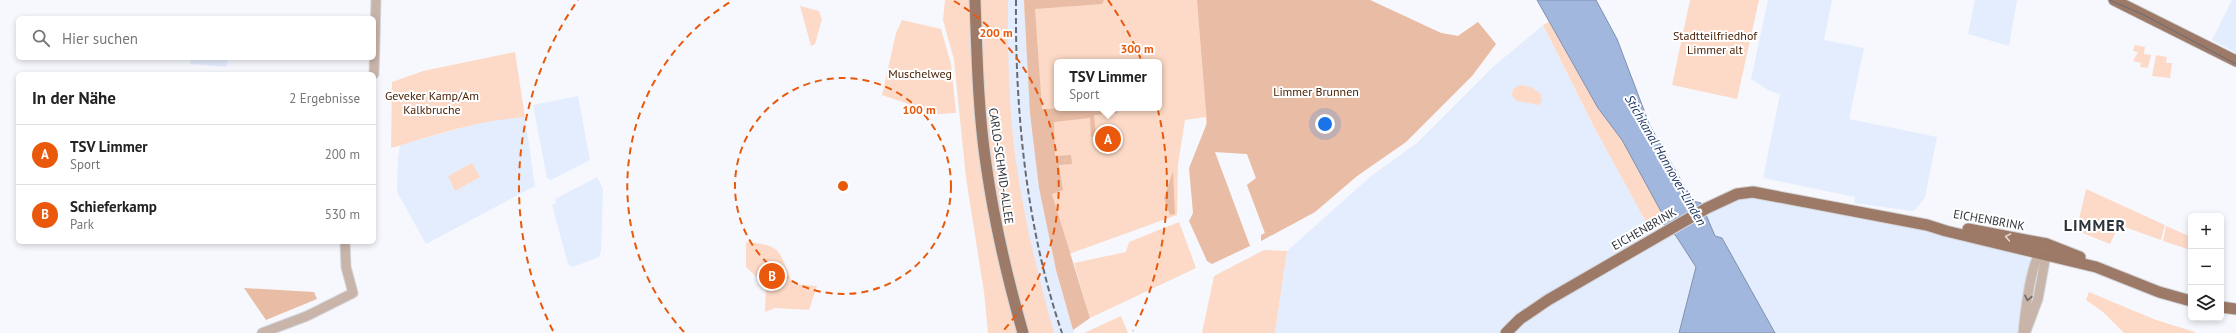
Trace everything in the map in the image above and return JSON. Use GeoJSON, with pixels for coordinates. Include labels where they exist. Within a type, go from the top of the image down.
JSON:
{"type":"FeatureCollection","features":[{"type":"Feature","properties":{"kind":"main road","name":"CARLO-SCHMID-ALLEE"},"geometry":{"type":"LineString","coordinates":[[975,0],[980,112],[985,162],[996,228],[1023,333]]}},
{"type":"Feature","properties":{"kind":"main road"},"geometry":{"type":"LineString","coordinates":[[2114,0],[2236,62]]}},
{"type":"Feature","properties":{"kind":"main road","name":"EICHENBRINK"},"geometry":{"type":"LineString","coordinates":[[1506,333],[1520,319],[1537,306],[1707,208],[1737,194],[1753,192],[1927,224],[1947,225],[2044,250],[2061,248],[2096,267],[2159,292],[2188,300]]}},
{"type":"Feature","properties":{"kind":"main road"},"geometry":{"type":"LineString","coordinates":[[2224,307],[2236,309]]}},
{"type":"Feature","properties":{"kind":"street"},"geometry":{"type":"LineString","coordinates":[[376,0],[376,16]]}},
{"type":"Feature","properties":{"kind":"street"},"geometry":{"type":"LineString","coordinates":[[374,60],[374,72]]}},
{"type":"Feature","properties":{"kind":"street"},"geometry":{"type":"LineString","coordinates":[[262,333],[307,316],[353,293],[346,267],[345,244]]}},
{"type":"Feature","properties":{"kind":"street"},"geometry":{"type":"LineString","coordinates":[[2024,333],[2038,299],[2044,250]]}},
{"type":"Feature","properties":{"kind":"shaded area"},"geometry":{"type":"Polygon","coordinates":[[[1003,0],[1024,0],[1039,188],[1056,270],[1074,333],[1046,333],[1015,190],[1003,0]]]}},
{"type":"Feature","properties":{"kind":"shaded area"},"geometry":{"type":"Polygon","coordinates":[[[1768,0],[1832,0],[1824,40],[1864,48],[1849,119],[1937,137],[1925,197],[1916,209],[1912,211],[1854,203],[1855,197],[1763,178],[1780,94],[1770,91],[1751,79],[1768,0]]]}},
{"type":"Feature","properties":{"kind":"shaded area"},"geometry":{"type":"Polygon","coordinates":[[[1975,0],[2017,0],[2009,46],[1968,34],[1975,0]]]}},
{"type":"Feature","properties":{"kind":"shaded area"},"geometry":{"type":"Polygon","coordinates":[[[2232,0],[2236,0],[2236,53],[2212,40],[2232,0]]]}},
{"type":"Feature","properties":{"kind":"shaded area"},"geometry":{"type":"Polygon","coordinates":[[[1543,25],[1594,127],[1655,238],[1737,194],[1927,225],[2031,259],[2023,333],[1775,333],[1722,238],[1715,236],[1707,217],[1676,236],[1696,267],[1679,333],[1275,333],[1287,251],[1371,176],[1417,143],[1494,66],[1543,25]]]}},
{"type":"Feature","properties":{"kind":"shaded area"},"geometry":{"type":"Polygon","coordinates":[[[190,60],[228,60],[227,67],[190,64],[190,60]]]}},
{"type":"Feature","properties":{"kind":"shaded area"},"geometry":{"type":"Polygon","coordinates":[[[578,96],[590,160],[551,180],[547,178],[533,105],[578,96]]]}},
{"type":"Feature","properties":{"kind":"shaded area"},"geometry":{"type":"Polygon","coordinates":[[[525,117],[535,186],[426,244],[397,192],[400,145],[469,126],[505,118],[525,117]]]}},
{"type":"Feature","properties":{"kind":"shaded area"},"geometry":{"type":"Polygon","coordinates":[[[597,177],[603,189],[601,251],[599,257],[573,267],[568,264],[552,205],[556,203],[555,199],[597,177]]]}},
{"type":"Feature","properties":{"kind":"green space"},"geometry":{"type":"Polygon","coordinates":[[[945,0],[969,0],[979,137],[1019,333],[988,333],[984,292],[966,178],[954,60],[943,20],[945,0]]]}},
{"type":"Feature","properties":{"kind":"green space"},"geometry":{"type":"Polygon","coordinates":[[[981,0],[1008,0],[1008,56],[1013,141],[1027,224],[1054,333],[1028,333],[1000,224],[992,180],[987,138],[981,0]]]}},
{"type":"Feature","properties":{"kind":"green space"},"geometry":{"type":"Polygon","coordinates":[[[1024,0],[1104,0],[1102,4],[1035,9],[1042,109],[1054,109],[1054,111],[1116,111],[1118,113],[1094,115],[1096,137],[1091,137],[1090,118],[1054,122],[1055,156],[1071,155],[1072,164],[1059,165],[1063,190],[1052,194],[1090,318],[1073,330],[1056,270],[1039,188],[1030,113],[1024,0]]]}},
{"type":"Feature","properties":{"kind":"green space"},"geometry":{"type":"Polygon","coordinates":[[[1049,0],[1370,0],[1441,33],[1458,36],[1478,22],[1496,44],[1472,76],[1406,142],[1357,176],[1315,212],[1261,241],[1261,235],[1265,233],[1247,185],[1256,178],[1247,154],[1215,152],[1206,130],[1206,117],[1185,120],[1178,164],[1177,215],[1069,254],[1036,158],[1030,113],[1024,5],[1049,2],[1049,0]]]}},
{"type":"Feature","properties":{"kind":"green space","name":"Limmer Brunnen"},"geometry":{"type":"Polygon","coordinates":[[[1197,0],[1370,0],[1441,33],[1458,36],[1478,22],[1496,44],[1472,76],[1406,142],[1357,176],[1315,212],[1261,241],[1261,235],[1265,233],[1247,185],[1256,178],[1247,154],[1215,152],[1250,246],[1212,264],[1207,261],[1189,221],[1193,213],[1189,168],[1207,123],[1197,0]]]}},
{"type":"Feature","properties":{"kind":"green space","name":"Stadtteilfriedhof Limmer alt"},"geometry":{"type":"Polygon","coordinates":[[[1690,0],[1759,0],[1737,99],[1672,85],[1690,0]]]}},
{"type":"Feature","properties":{"kind":"green space"},"geometry":{"type":"Polygon","coordinates":[[[800,6],[819,11],[822,19],[815,44],[811,46],[800,6]]]}},
{"type":"Feature","properties":{"kind":"green space","name":"Muschelweg"},"geometry":{"type":"Polygon","coordinates":[[[902,20],[941,29],[951,64],[956,113],[938,114],[882,95],[896,33],[902,20]]]}},
{"type":"Feature","properties":{"kind":"green space"},"geometry":{"type":"Polygon","coordinates":[[[1549,22],[1598,108],[1622,140],[1663,215],[1663,224],[1651,231],[1594,127],[1543,25],[1549,22]]]}},
{"type":"Feature","properties":{"kind":"green space"},"geometry":{"type":"Polygon","coordinates":[[[2135,45],[2145,47],[2144,54],[2151,55],[2148,68],[2140,67],[2141,63],[2133,61],[2138,52],[2133,51],[2135,45]]]}},
{"type":"Feature","properties":{"kind":"green space","name":"Geveker Kamp/Am Kalkbruche"},"geometry":{"type":"Polygon","coordinates":[[[515,52],[525,117],[491,121],[441,133],[391,148],[392,82],[423,71],[515,52]]]}},
{"type":"Feature","properties":{"kind":"green space"},"geometry":{"type":"Polygon","coordinates":[[[2156,55],[2167,57],[2166,63],[2172,63],[2170,78],[2152,76],[2156,55]]]}},
{"type":"Feature","properties":{"kind":"green space"},"geometry":{"type":"Polygon","coordinates":[[[1520,85],[1531,87],[1540,93],[1542,100],[1539,105],[1517,101],[1512,96],[1513,89],[1520,85]]]}},
{"type":"Feature","properties":{"kind":"green space"},"geometry":{"type":"Polygon","coordinates":[[[472,163],[480,177],[455,191],[448,176],[472,163]]]}},
{"type":"Feature","properties":{"kind":"green space"},"geometry":{"type":"Polygon","coordinates":[[[1173,171],[1175,214],[1170,215],[1164,198],[1173,171]]]}},
{"type":"Feature","properties":{"kind":"green space"},"geometry":{"type":"Polygon","coordinates":[[[2086,189],[2165,225],[2161,240],[2119,225],[2110,244],[2075,230],[2077,228],[2086,189]]]}},
{"type":"Feature","properties":{"kind":"green space"},"geometry":{"type":"Polygon","coordinates":[[[1179,222],[1196,268],[1090,318],[1074,263],[1126,252],[1129,242],[1179,222]]]}},
{"type":"Feature","properties":{"kind":"green space"},"geometry":{"type":"Polygon","coordinates":[[[2166,226],[2188,236],[2188,249],[2163,241],[2166,226]]]}},
{"type":"Feature","properties":{"kind":"green space"},"geometry":{"type":"Polygon","coordinates":[[[746,242],[759,243],[774,248],[782,257],[793,284],[817,286],[809,310],[775,308],[765,312],[766,286],[746,267],[746,242]]]}},
{"type":"Feature","properties":{"kind":"green space"},"geometry":{"type":"Polygon","coordinates":[[[1264,250],[1287,251],[1275,333],[1202,333],[1214,276],[1264,250]]]}},
{"type":"Feature","properties":{"kind":"green space"},"geometry":{"type":"Polygon","coordinates":[[[244,288],[314,292],[317,299],[266,320],[244,288]]]}},
{"type":"Feature","properties":{"kind":"green space"},"geometry":{"type":"Polygon","coordinates":[[[2089,292],[2156,320],[2195,333],[2124,333],[2103,312],[2086,300],[2089,292]]]}},
{"type":"Feature","properties":{"kind":"green space"},"geometry":{"type":"Polygon","coordinates":[[[1121,316],[1128,333],[1084,333],[1121,316]]]}},
{"type":"Feature","properties":{"kind":"water","name":"Stichkanal Hannover-Linden"},"geometry":{"type":"Polygon","coordinates":[[[1537,0],[1596,0],[1617,39],[1650,126],[1693,201],[1701,203],[1715,236],[1722,238],[1775,333],[1679,333],[1696,267],[1676,236],[1663,224],[1663,215],[1622,140],[1598,108],[1537,0]]]}},
{"type":"Feature","properties":{"kind":"tram line"},"geometry":{"type":"LineString","coordinates":[[2109,0],[2142,14],[2236,64]]}},
{"type":"Feature","properties":{"kind":"railway"},"geometry":{"type":"LineString","coordinates":[[1016,0],[1018,84],[1025,169],[1039,252],[1062,333]]}},
{"type":"Feature","properties":{"kind":"place","name":"TSV Limmer"},"geometry":{"type":"Point","coordinates":[1108,139]}},
{"type":"Feature","properties":{"kind":"place","name":"Schieferkamp"},"geometry":{"type":"Point","coordinates":[772,276]}},
{"type":"Feature","properties":{"kind":"district","name":"LIMMER"},"geometry":{"type":"Point","coordinates":[2095,225]}}]}
